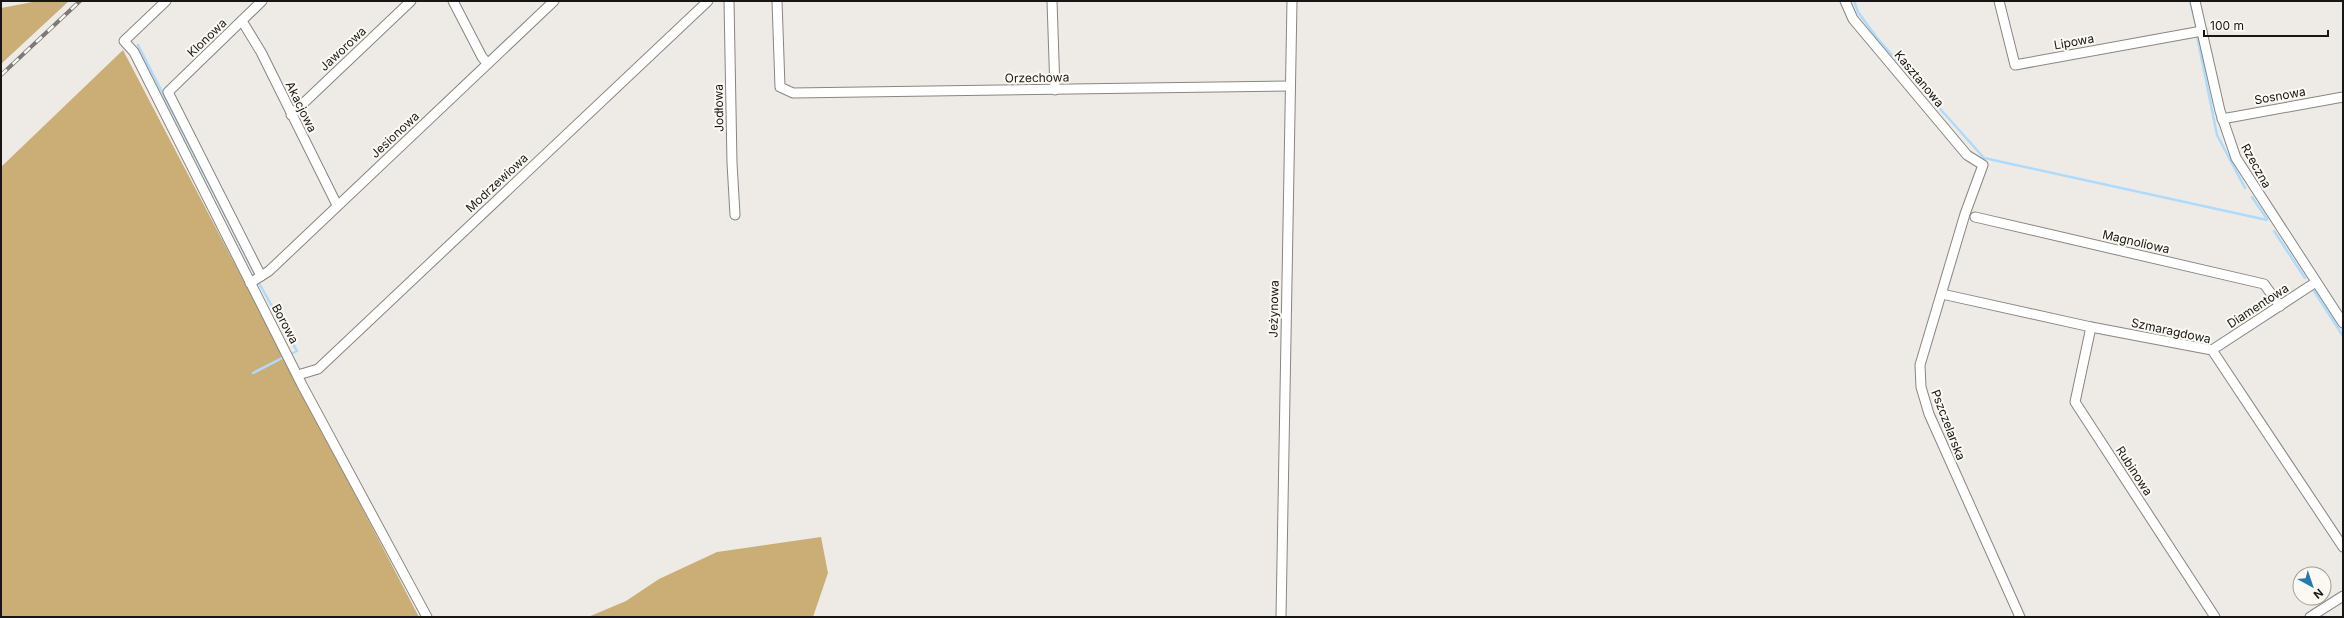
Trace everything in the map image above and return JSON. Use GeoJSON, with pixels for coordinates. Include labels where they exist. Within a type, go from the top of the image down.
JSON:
{"type":"FeatureCollection","features":[{"type":"Feature","properties":{"kind":"street","name":"Borowa"},"geometry":{"type":"LineString","coordinates":[[166,1],[124,41],[134,52],[250,283],[427,617]]}},
{"type":"Feature","properties":{"kind":"street","name":"Klonowa"},"geometry":{"type":"LineString","coordinates":[[261,276],[168,92],[262,1]]}},
{"type":"Feature","properties":{"kind":"street","name":"Jaworowa"},"geometry":{"type":"LineString","coordinates":[[291,115],[411,1]]}},
{"type":"Feature","properties":{"kind":"street"},"geometry":{"type":"LineString","coordinates":[[453,1],[482,57],[487,63]]}},
{"type":"Feature","properties":{"kind":"street","name":"Jesionowa"},"geometry":{"type":"LineString","coordinates":[[250,283],[270,271],[487,63],[554,1]]}},
{"type":"Feature","properties":{"kind":"street","name":"Modrzewiowa"},"geometry":{"type":"LineString","coordinates":[[298,375],[318,369],[708,1]]}},
{"type":"Feature","properties":{"kind":"street","name":"Jodłowa"},"geometry":{"type":"LineString","coordinates":[[729,1],[732,163],[735,215]]}},
{"type":"Feature","properties":{"kind":"street","name":"Orzechowa"},"geometry":{"type":"LineString","coordinates":[[777,1],[780,87],[800,93],[1289,86]]}},
{"type":"Feature","properties":{"kind":"street"},"geometry":{"type":"LineString","coordinates":[[1052,1],[1056,90]]}},
{"type":"Feature","properties":{"kind":"street","name":"Jeżynowa"},"geometry":{"type":"LineString","coordinates":[[1281,617],[1289,86],[1292,1]]}},
{"type":"Feature","properties":{"kind":"street","name":"Kasztanowa"},"geometry":{"type":"LineString","coordinates":[[1845,1],[1853,19],[1962,149],[1974,161],[1982,165]]}},
{"type":"Feature","properties":{"kind":"street","name":"Lipowa"},"geometry":{"type":"LineString","coordinates":[[1999,1],[2015,65],[2202,31]]}},
{"type":"Feature","properties":{"kind":"street","name":"Rzeczna"},"geometry":{"type":"LineString","coordinates":[[2195,1],[2222,119],[2236,158],[2343,323]]}},
{"type":"Feature","properties":{"kind":"street","name":"Akacjowa"},"geometry":{"type":"LineString","coordinates":[[242,21],[261,52],[337,206]]}},
{"type":"Feature","properties":{"kind":"street","name":"Sosnowa"},"geometry":{"type":"LineString","coordinates":[[2222,119],[2343,97]]}},
{"type":"Feature","properties":{"kind":"street","name":"Pszczelarska"},"geometry":{"type":"LineString","coordinates":[[1982,165],[1965,214],[1920,365],[1921,387],[1929,414],[1954,473],[2020,617]]}},
{"type":"Feature","properties":{"kind":"street","name":"Magnoliowa"},"geometry":{"type":"LineString","coordinates":[[1975,217],[2264,284],[2280,306]]}},
{"type":"Feature","properties":{"kind":"street","name":"Diamentowa"},"geometry":{"type":"LineString","coordinates":[[2212,350],[2316,282]]}},
{"type":"Feature","properties":{"kind":"street","name":"Szmaragdowa"},"geometry":{"type":"LineString","coordinates":[[1942,294],[2091,327],[2212,350],[2343,547]]}},
{"type":"Feature","properties":{"kind":"street","name":"Rubinowa"},"geometry":{"type":"LineString","coordinates":[[2091,327],[2075,402],[2215,617]]}},
{"type":"Feature","properties":{"kind":"street"},"geometry":{"type":"LineString","coordinates":[[2310,617],[2343,596]]}},
{"type":"Feature","properties":{"kind":"shaded area"},"geometry":{"type":"Polygon","coordinates":[[[38,1],[69,1],[1,64],[1,8],[38,1]]]}},
{"type":"Feature","properties":{"kind":"shaded area"},"geometry":{"type":"Polygon","coordinates":[[[123,50],[419,617],[1,617],[1,167],[123,50]]]}},
{"type":"Feature","properties":{"kind":"shaded area"},"geometry":{"type":"Polygon","coordinates":[[[821,537],[828,573],[813,617],[588,617],[626,601],[659,579],[717,552],[821,537]]]}},
{"type":"Feature","properties":{"kind":"waterway"},"geometry":{"type":"LineString","coordinates":[[1854,1],[1858,12],[1877,38],[1984,158],[2267,220]]}},
{"type":"Feature","properties":{"kind":"waterway"},"geometry":{"type":"LineString","coordinates":[[2190,1],[2196,26]]}},
{"type":"Feature","properties":{"kind":"waterway"},"geometry":{"type":"LineString","coordinates":[[2197,36],[2217,135],[2245,188]]}},
{"type":"Feature","properties":{"kind":"waterway"},"geometry":{"type":"LineString","coordinates":[[138,45],[254,272]]}},
{"type":"Feature","properties":{"kind":"waterway"},"geometry":{"type":"LineString","coordinates":[[2252,197],[2267,219]]}},
{"type":"Feature","properties":{"kind":"waterway"},"geometry":{"type":"LineString","coordinates":[[2274,231],[2305,278]]}},
{"type":"Feature","properties":{"kind":"waterway"},"geometry":{"type":"LineString","coordinates":[[259,283],[297,351],[293,353]]}},
{"type":"Feature","properties":{"kind":"waterway"},"geometry":{"type":"LineString","coordinates":[[2314,291],[2343,336]]}},
{"type":"Feature","properties":{"kind":"waterway"},"geometry":{"type":"LineString","coordinates":[[253,373],[286,356]]}},
{"type":"Feature","properties":{"kind":"railway"},"geometry":{"type":"LineString","coordinates":[[1,75],[80,1]]}}]}
